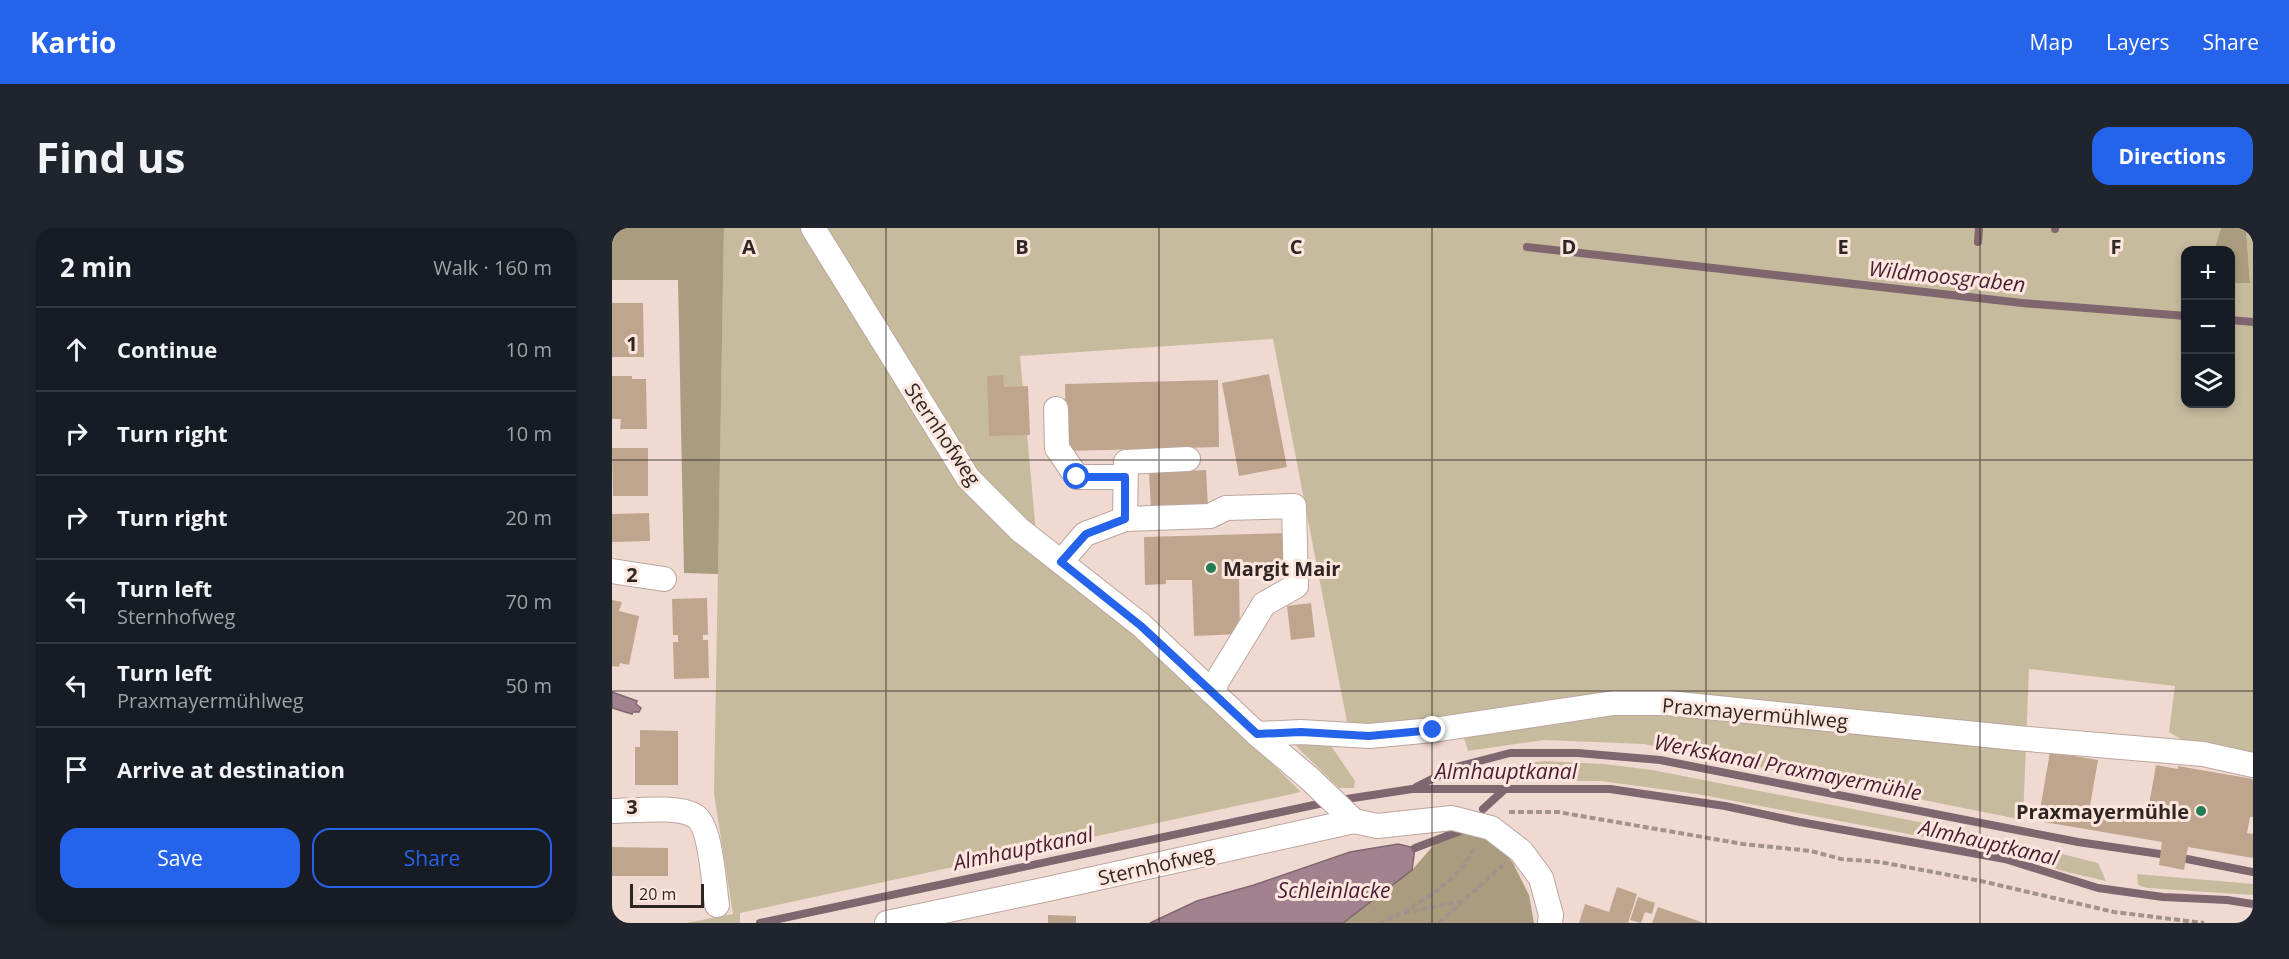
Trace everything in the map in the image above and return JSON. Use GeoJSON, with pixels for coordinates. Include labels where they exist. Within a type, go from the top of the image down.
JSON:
{"type":"FeatureCollection","features":[{"type":"Feature","properties":{"kind":"street","name":"Sternhofweg"},"geometry":{"type":"LineString","coordinates":[[813,228],[968,478],[1020,530],[1141,626],[1354,821]]}},
{"type":"Feature","properties":{"kind":"street"},"geometry":{"type":"LineString","coordinates":[[1056,409],[1058,448],[1077,477],[1125,477]]}},
{"type":"Feature","properties":{"kind":"street"},"geometry":{"type":"LineString","coordinates":[[1125,519],[1126,462],[1188,459]]}},
{"type":"Feature","properties":{"kind":"street"},"geometry":{"type":"LineString","coordinates":[[1061,562],[1086,534],[1125,519],[1210,516],[1226,508],[1294,506],[1296,586],[1264,604],[1211,691]]}},
{"type":"Feature","properties":{"kind":"street"},"geometry":{"type":"LineString","coordinates":[[612,571],[664,579]]}},
{"type":"Feature","properties":{"kind":"street","name":"Praxmayermühlweg"},"geometry":{"type":"LineString","coordinates":[[1257,734],[1301,732],[1369,736],[1433,730],[1614,703],[1668,703],[2016,738],[2203,754],[2253,765]]}},
{"type":"Feature","properties":{"kind":"street"},"geometry":{"type":"LineString","coordinates":[[612,811],[684,811],[698,817],[705,830],[717,905]]}},
{"type":"Feature","properties":{"kind":"street","name":"Sternhofweg"},"geometry":{"type":"LineString","coordinates":[[887,923],[1354,821],[1377,826],[1452,818],[1492,819],[1491,828],[1521,851],[1541,878],[1551,915],[1550,923]]}},
{"type":"Feature","properties":{"kind":"path"},"geometry":{"type":"LineString","coordinates":[[1379,923],[1402,913],[1440,889],[1472,855],[1492,819],[1558,812],[1743,844],[1810,851],[1841,859],[1880,862],[1982,881],[2114,912],[2204,923]]}},
{"type":"Feature","properties":{"kind":"path"},"geometry":{"type":"LineString","coordinates":[[1439,923],[1521,851]]}},
{"type":"Feature","properties":{"kind":"path"},"geometry":{"type":"LineString","coordinates":[[1402,913],[1462,901]]}},
{"type":"Feature","properties":{"kind":"shaded area"},"geometry":{"type":"Polygon","coordinates":[[[612,228],[724,228],[718,574],[684,573],[678,280],[612,280],[612,228]]]}},
{"type":"Feature","properties":{"kind":"shaded area"},"geometry":{"type":"Polygon","coordinates":[[[724,228],[2221,228],[2215,246],[2181,246],[2181,408],[2235,408],[2235,283],[2250,282],[2246,228],[2253,228],[2253,757],[2191,745],[2169,732],[2175,686],[2029,669],[2023,820],[1644,744],[1544,740],[1468,751],[1459,722],[1348,727],[1273,339],[1020,356],[1038,555],[1159,653],[1301,792],[740,913],[740,923],[686,923],[733,914],[714,794],[724,228]]]}},
{"type":"Feature","properties":{"kind":"shaded area"},"geometry":{"type":"Polygon","coordinates":[[[2221,228],[2246,228],[2250,283],[2235,283],[2235,246],[2215,246],[2221,228]]]}},
{"type":"Feature","properties":{"kind":"shaded area"},"geometry":{"type":"Polygon","coordinates":[[[1327,740],[1355,781],[1354,788],[1339,788],[1296,746],[1299,741],[1327,740]]]}},
{"type":"Feature","properties":{"kind":"shaded area"},"geometry":{"type":"Polygon","coordinates":[[[1545,761],[1604,764],[1652,770],[1986,835],[2098,863],[2106,881],[2063,871],[2003,852],[1697,794],[1601,781],[1461,780],[1520,764],[1545,761]]]}},
{"type":"Feature","properties":{"kind":"shaded area"},"geometry":{"type":"Polygon","coordinates":[[[1469,830],[1491,835],[1513,863],[1529,895],[1534,923],[1341,923],[1412,870],[1446,831],[1469,830]]]}},
{"type":"Feature","properties":{"kind":"shaded area"},"geometry":{"type":"Polygon","coordinates":[[[2137,874],[2253,884],[2253,895],[2147,888],[2138,885],[2137,874]]]}},
{"type":"Feature","properties":{"kind":"water"},"geometry":{"type":"Polygon","coordinates":[[[612,692],[637,701],[636,704],[641,708],[639,712],[632,714],[612,708],[612,692]]]}},
{"type":"Feature","properties":{"kind":"water","name":"Schleinlacke"},"geometry":{"type":"Polygon","coordinates":[[[1398,844],[1415,848],[1412,870],[1343,923],[1150,923],[1197,901],[1254,885],[1350,852],[1398,844]]]}},
{"type":"Feature","properties":{"kind":"building"},"geometry":{"type":"Polygon","coordinates":[[[612,303],[643,303],[644,357],[612,357],[612,303]]]}},
{"type":"Feature","properties":{"kind":"building"},"geometry":{"type":"Polygon","coordinates":[[[1269,374],[1287,467],[1239,476],[1222,383],[1269,374]]]}},
{"type":"Feature","properties":{"kind":"building"},"geometry":{"type":"Polygon","coordinates":[[[1003,375],[1004,387],[1028,386],[1030,435],[989,436],[987,376],[1003,375]]]}},
{"type":"Feature","properties":{"kind":"building"},"geometry":{"type":"Polygon","coordinates":[[[612,376],[646,379],[647,429],[620,429],[621,419],[612,419],[612,376]]]}},
{"type":"Feature","properties":{"kind":"building"},"geometry":{"type":"Polygon","coordinates":[[[1218,380],[1219,447],[1066,451],[1065,384],[1218,380]]]}},
{"type":"Feature","properties":{"kind":"building"},"geometry":{"type":"Polygon","coordinates":[[[612,448],[648,448],[648,496],[613,496],[612,448]]]}},
{"type":"Feature","properties":{"kind":"building"},"geometry":{"type":"Polygon","coordinates":[[[1206,470],[1208,506],[1151,508],[1149,473],[1206,470]]]}},
{"type":"Feature","properties":{"kind":"building"},"geometry":{"type":"Polygon","coordinates":[[[649,513],[650,541],[612,542],[612,514],[649,513]]]}},
{"type":"Feature","properties":{"kind":"building"},"geometry":{"type":"Polygon","coordinates":[[[1288,533],[1289,577],[1239,578],[1240,634],[1194,636],[1192,580],[1166,580],[1166,584],[1145,585],[1144,537],[1288,533]]]}},
{"type":"Feature","properties":{"kind":"building"},"geometry":{"type":"Polygon","coordinates":[[[707,598],[708,635],[703,635],[703,640],[708,640],[709,678],[674,679],[673,642],[678,642],[678,635],[673,635],[672,599],[707,598]]]}},
{"type":"Feature","properties":{"kind":"building"},"geometry":{"type":"Polygon","coordinates":[[[612,600],[622,602],[619,611],[639,616],[629,665],[620,663],[619,667],[612,666],[612,600]]]}},
{"type":"Feature","properties":{"kind":"building"},"geometry":{"type":"Polygon","coordinates":[[[1311,603],[1315,637],[1291,640],[1287,606],[1311,603]]]}},
{"type":"Feature","properties":{"kind":"building"},"geometry":{"type":"Polygon","coordinates":[[[640,730],[678,731],[678,785],[635,785],[635,747],[640,747],[640,730]]]}},
{"type":"Feature","properties":{"kind":"building","name":"Praxmayermühle"},"geometry":{"type":"Polygon","coordinates":[[[2050,752],[2098,760],[2090,806],[2147,816],[2156,765],[2178,769],[2178,766],[2253,779],[2253,817],[2250,817],[2247,833],[2253,834],[2253,858],[2188,847],[2184,870],[2159,865],[2162,842],[2038,821],[2050,752]]]}},
{"type":"Feature","properties":{"kind":"building"},"geometry":{"type":"Polygon","coordinates":[[[612,847],[668,848],[668,876],[612,876],[612,847]]]}},
{"type":"Feature","properties":{"kind":"building"},"geometry":{"type":"Polygon","coordinates":[[[1617,887],[1637,894],[1628,923],[1579,923],[1585,904],[1609,912],[1617,887]]]}},
{"type":"Feature","properties":{"kind":"building"},"geometry":{"type":"Polygon","coordinates":[[[1638,897],[1655,903],[1652,914],[1645,912],[1641,923],[1630,920],[1638,897]]]}},
{"type":"Feature","properties":{"kind":"building"},"geometry":{"type":"Polygon","coordinates":[[[1658,907],[1704,923],[1652,923],[1658,907]]]}},
{"type":"Feature","properties":{"kind":"building"},"geometry":{"type":"Polygon","coordinates":[[[1048,915],[1076,916],[1076,923],[1048,923],[1048,915]]]}},
{"type":"Feature","properties":{"kind":"waterway"},"geometry":{"type":"LineString","coordinates":[[1978,242],[1979,228]]}},
{"type":"Feature","properties":{"kind":"waterway","name":"Wildmoosgraben"},"geometry":{"type":"LineString","coordinates":[[1527,247],[2022,303],[2181,316]]}},
{"type":"Feature","properties":{"kind":"waterway","name":"Wildmoosgraben"},"geometry":{"type":"LineString","coordinates":[[2235,320],[2253,322]]}},
{"type":"Feature","properties":{"kind":"waterway","name":"Werkskanal Praxmayermühle"},"geometry":{"type":"LineString","coordinates":[[1416,787],[1456,767],[1510,753],[1578,753],[1660,760],[2078,842],[2160,854]]}},
{"type":"Feature","properties":{"kind":"waterway","name":"Almhauptkanal"},"geometry":{"type":"LineString","coordinates":[[1340,800],[1412,789],[1610,789],[1725,806],[2005,859],[2098,888],[2163,897],[2227,900],[2253,904]]}},
{"type":"Feature","properties":{"kind":"waterway","name":"Schleinlacke"},"geometry":{"type":"LineString","coordinates":[[1483,809],[1505,789]]}},
{"type":"Feature","properties":{"kind":"waterway","name":"Almhauptkanal"},"geometry":{"type":"LineString","coordinates":[[760,923],[1328,802]]}},
{"type":"Feature","properties":{"kind":"waterway","name":"Schleinlacke"},"geometry":{"type":"LineString","coordinates":[[1415,848],[1460,831]]}},
{"type":"Feature","properties":{"kind":"waterway","name":"Werkskanal Praxmayermühle"},"geometry":{"type":"LineString","coordinates":[[2187,859],[2253,872]]}},
{"type":"Feature","properties":{"kind":"place","name":"Margit Mair"},"geometry":{"type":"Point","coordinates":[1211,568]}},
{"type":"Feature","properties":{"kind":"place","name":"Praxmayermühle"},"geometry":{"type":"Point","coordinates":[2201,811]}},
{"type":"Feature","properties":{"kind":"route"},"geometry":{"type":"LineString","coordinates":[[1077,477],[1125,477],[1125,519],[1086,534],[1061,562],[1141,626],[1257,734],[1301,732],[1369,736],[1433,730]]}}]}
